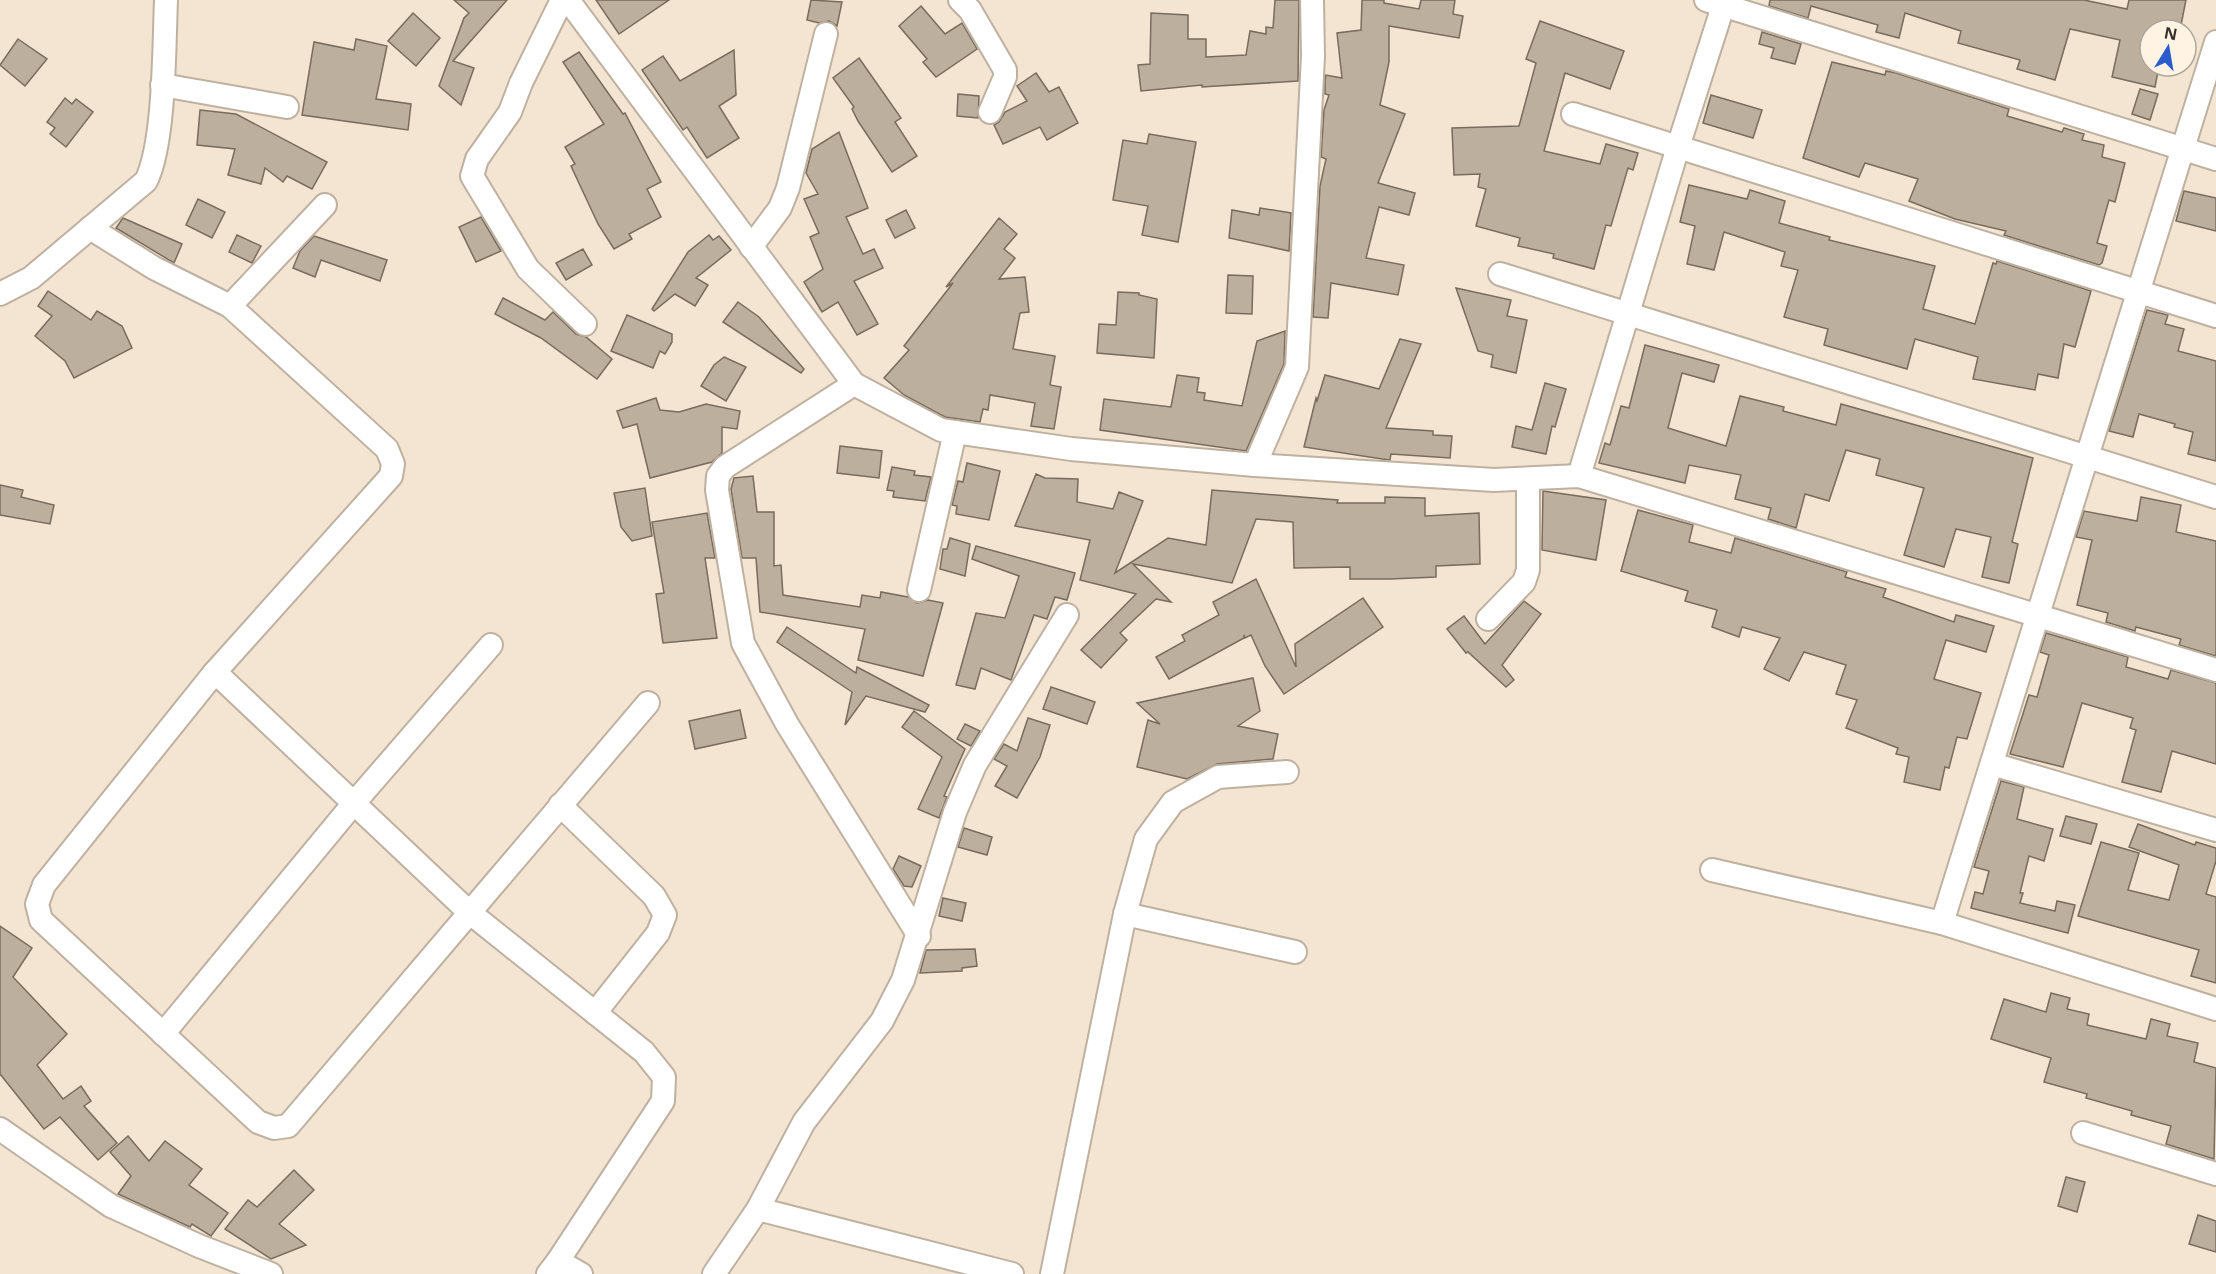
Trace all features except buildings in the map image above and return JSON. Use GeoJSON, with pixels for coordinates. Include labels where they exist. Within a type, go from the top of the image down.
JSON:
{"type":"FeatureCollection","features":[{"type":"Feature","properties":{"kind":"street"},"geometry":{"type":"LineString","coordinates":[[0,294],[31,278],[146,181],[153,166],[162,85],[166,0]]}},
{"type":"Feature","properties":{"kind":"street"},"geometry":{"type":"LineString","coordinates":[[562,0],[521,83],[510,112],[477,159],[472,176],[528,269],[585,324]]}},
{"type":"Feature","properties":{"kind":"street"},"geometry":{"type":"LineString","coordinates":[[568,0],[854,384],[941,430],[1071,449],[1256,465],[1494,480],[1579,476],[2216,669]]}},
{"type":"Feature","properties":{"kind":"street"},"geometry":{"type":"LineString","coordinates":[[960,0],[970,10],[1005,70],[1005,77],[990,112]]}},
{"type":"Feature","properties":{"kind":"street"},"geometry":{"type":"LineString","coordinates":[[1256,465],[1297,367],[1313,56],[1312,0]]}},
{"type":"Feature","properties":{"kind":"street"},"geometry":{"type":"LineString","coordinates":[[1579,476],[1629,315],[1718,2],[2216,159]]}},
{"type":"Feature","properties":{"kind":"street"},"geometry":{"type":"LineString","coordinates":[[751,247],[780,208],[788,188],[826,34]]}},
{"type":"Feature","properties":{"kind":"street"},"geometry":{"type":"LineString","coordinates":[[1942,923],[2216,42]]}},
{"type":"Feature","properties":{"kind":"street"},"geometry":{"type":"LineString","coordinates":[[162,85],[288,107]]}},
{"type":"Feature","properties":{"kind":"street"},"geometry":{"type":"LineString","coordinates":[[1573,114],[2216,316]]}},
{"type":"Feature","properties":{"kind":"street"},"geometry":{"type":"LineString","coordinates":[[230,306],[325,205]]}},
{"type":"Feature","properties":{"kind":"street"},"geometry":{"type":"LineString","coordinates":[[90,228],[154,268],[230,306],[387,449],[393,464],[391,476],[215,672],[44,885],[37,903],[41,920],[258,1122],[274,1128],[288,1126],[648,703]]}},
{"type":"Feature","properties":{"kind":"street"},"geometry":{"type":"LineString","coordinates":[[1500,274],[2216,497]]}},
{"type":"Feature","properties":{"kind":"street"},"geometry":{"type":"LineString","coordinates":[[854,384],[725,467],[718,476],[717,490],[743,643],[787,724],[918,936]]}},
{"type":"Feature","properties":{"kind":"street"},"geometry":{"type":"LineString","coordinates":[[919,590],[955,432]]}},
{"type":"Feature","properties":{"kind":"street"},"geometry":{"type":"LineString","coordinates":[[1488,619],[1524,582],[1528,570],[1528,478]]}},
{"type":"Feature","properties":{"kind":"street"},"geometry":{"type":"LineString","coordinates":[[714,1274],[758,1209],[804,1122],[882,1021],[903,980],[955,812],[975,765],[1067,615]]}},
{"type":"Feature","properties":{"kind":"street"},"geometry":{"type":"LineString","coordinates":[[163,1034],[354,803],[491,645]]}},
{"type":"Feature","properties":{"kind":"street"},"geometry":{"type":"LineString","coordinates":[[215,672],[469,912],[644,1052],[664,1077],[663,1101],[553,1268],[582,1274]]}},
{"type":"Feature","properties":{"kind":"street"},"geometry":{"type":"LineString","coordinates":[[1992,764],[2216,830]]}},
{"type":"Feature","properties":{"kind":"street"},"geometry":{"type":"LineString","coordinates":[[1052,1274],[1125,914],[1136,866],[1146,839],[1173,802],[1218,777],[1287,772]]}},
{"type":"Feature","properties":{"kind":"street"},"geometry":{"type":"LineString","coordinates":[[560,805],[654,896],[665,915],[658,933],[595,1013]]}},
{"type":"Feature","properties":{"kind":"street"},"geometry":{"type":"LineString","coordinates":[[1713,870],[1942,923],[2216,1009]]}},
{"type":"Feature","properties":{"kind":"street"},"geometry":{"type":"LineString","coordinates":[[1125,914],[1295,952]]}},
{"type":"Feature","properties":{"kind":"street"},"geometry":{"type":"LineString","coordinates":[[0,1129],[111,1206],[199,1246],[271,1274]]}},
{"type":"Feature","properties":{"kind":"street"},"geometry":{"type":"LineString","coordinates":[[2083,1133],[2216,1174]]}},
{"type":"Feature","properties":{"kind":"street"},"geometry":{"type":"LineString","coordinates":[[758,1209],[1012,1274]]}}]}
